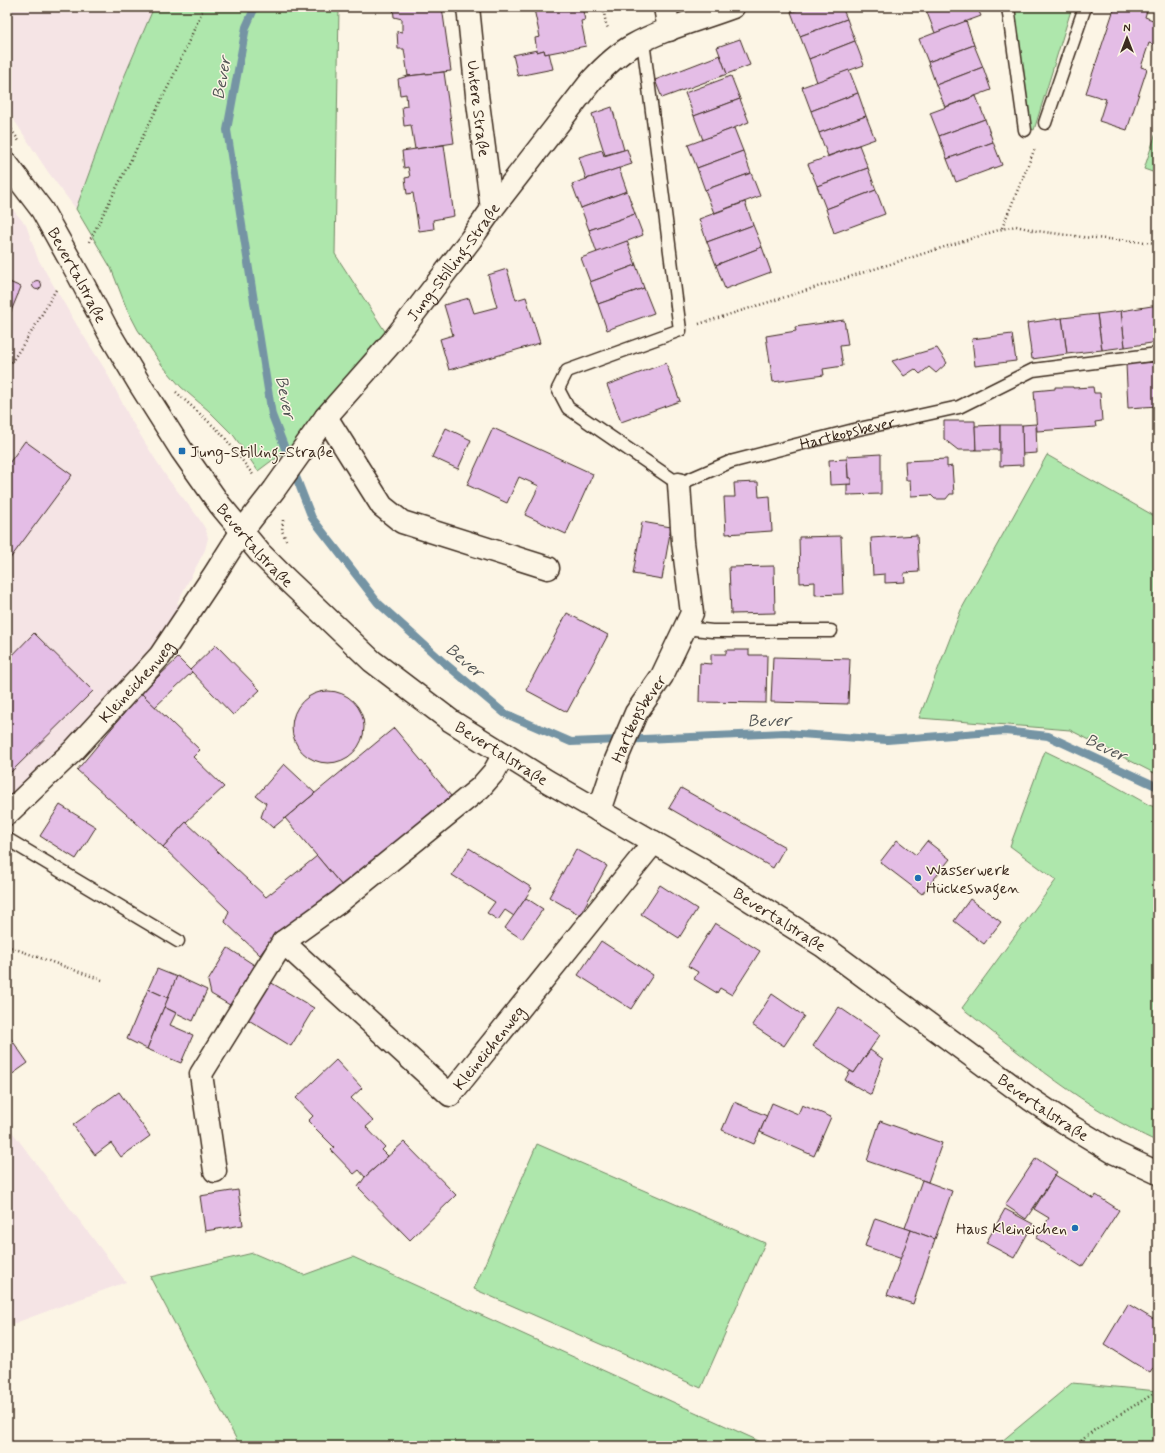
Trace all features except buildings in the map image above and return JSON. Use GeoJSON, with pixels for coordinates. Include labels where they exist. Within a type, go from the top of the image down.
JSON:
{"type":"FeatureCollection","features":[{"type":"Feature","properties":{"kind":"street","name":"Untere Straße"},"geometry":{"type":"LineString","coordinates":[[468,7],[477,95],[492,209]]}},
{"type":"Feature","properties":{"kind":"street"},"geometry":{"type":"LineString","coordinates":[[665,7],[670,30]]}},
{"type":"Feature","properties":{"kind":"street","name":"Jung-Stilling-Straße"},"geometry":{"type":"LineString","coordinates":[[242,531],[326,418],[392,342],[471,239],[492,209],[592,80],[607,64],[631,46],[733,7]]}},
{"type":"Feature","properties":{"kind":"street","name":"Bevertalstraße"},"geometry":{"type":"LineString","coordinates":[[7,164],[42,210],[108,331],[161,418],[198,473],[242,531],[284,577],[372,661],[451,721],[599,811],[702,870],[823,946],[1030,1099],[1072,1127],[1115,1153],[1158,1173]]}},
{"type":"Feature","properties":{"kind":"street"},"geometry":{"type":"LineString","coordinates":[[326,418],[382,506],[402,522],[548,568]]}},
{"type":"Feature","properties":{"kind":"street","name":"Hartkopsbever"},"geometry":{"type":"LineString","coordinates":[[599,811],[616,760],[636,713],[662,676],[692,613],[683,542],[678,484]]}},
{"type":"Feature","properties":{"kind":"street","name":"Kleineichenweg"},"geometry":{"type":"LineString","coordinates":[[7,814],[74,750],[160,656],[242,531]]}},
{"type":"Feature","properties":{"kind":"street"},"geometry":{"type":"LineString","coordinates":[[215,1171],[201,1074],[283,942],[339,902],[480,788],[494,772],[504,754]]}},
{"type":"Feature","properties":{"kind":"street","name":"Kleineichenweg"},"geometry":{"type":"LineString","coordinates":[[283,942],[450,1095],[654,842]]}},
{"type":"Feature","properties":{"kind":"lane"},"geometry":{"type":"LineString","coordinates":[[1008,7],[1025,130]]}},
{"type":"Feature","properties":{"kind":"lane"},"geometry":{"type":"LineString","coordinates":[[1045,123],[1085,7]]}},
{"type":"Feature","properties":{"kind":"lane"},"geometry":{"type":"LineString","coordinates":[[643,41],[680,330],[567,371],[558,389],[568,408],[678,484]]}},
{"type":"Feature","properties":{"kind":"lane","name":"Hartkopsbever"},"geometry":{"type":"LineString","coordinates":[[678,484],[730,462],[854,430],[959,407],[1033,370],[1158,354]]}},
{"type":"Feature","properties":{"kind":"lane"},"geometry":{"type":"LineString","coordinates":[[685,628],[712,631],[831,631]]}},
{"type":"Feature","properties":{"kind":"lane"},"geometry":{"type":"LineString","coordinates":[[7,839],[178,941]]}},
{"type":"Feature","properties":{"kind":"path"},"geometry":{"type":"LineString","coordinates":[[92,247],[89,241],[172,79],[204,7]]}},
{"type":"Feature","properties":{"kind":"path"},"geometry":{"type":"LineString","coordinates":[[1002,229],[1045,123]]}},
{"type":"Feature","properties":{"kind":"path"},"geometry":{"type":"LineString","coordinates":[[680,330],[1002,229],[1016,226],[1037,231],[1082,237],[1158,243]]}},
{"type":"Feature","properties":{"kind":"path"},"geometry":{"type":"LineString","coordinates":[[7,369],[34,328],[56,288],[79,276]]}},
{"type":"Feature","properties":{"kind":"path"},"geometry":{"type":"LineString","coordinates":[[174,391],[222,434],[251,473],[272,492],[284,510],[282,531],[285,540],[290,546]]}},
{"type":"Feature","properties":{"kind":"path"},"geometry":{"type":"LineString","coordinates":[[7,946],[102,980]]}},
{"type":"Feature","properties":{"kind":"path"},"geometry":{"type":"LineString","coordinates":[[1075,1446],[1094,1431],[1158,1391]]}},
{"type":"Feature","properties":{"kind":"shaded area"},"geometry":{"type":"Polygon","coordinates":[[[7,7],[154,7],[122,82],[76,209],[48,172],[14,120],[7,104],[7,7]]]}},
{"type":"Feature","properties":{"kind":"shaded area"},"geometry":{"type":"Polygon","coordinates":[[[7,203],[26,225],[38,259],[106,371],[131,420],[168,479],[198,517],[206,530],[208,538],[205,550],[177,603],[192,610],[7,814],[7,203]]]}},
{"type":"Feature","properties":{"kind":"shaded area"},"geometry":{"type":"Polygon","coordinates":[[[7,1125],[126,1282],[7,1326],[7,1125]]]}},
{"type":"Feature","properties":{"kind":"green space"},"geometry":{"type":"Polygon","coordinates":[[[154,7],[339,7],[335,254],[392,342],[310,439],[270,462],[258,471],[234,436],[209,411],[181,387],[162,365],[138,330],[126,307],[111,268],[76,209],[122,82],[154,7]]]}},
{"type":"Feature","properties":{"kind":"green space"},"geometry":{"type":"Polygon","coordinates":[[[1014,7],[1072,7],[1034,130],[1029,128],[1014,7]]]}},
{"type":"Feature","properties":{"kind":"green space"},"geometry":{"type":"Polygon","coordinates":[[[1158,127],[1158,174],[1144,169],[1158,127]]]}},
{"type":"Feature","properties":{"kind":"green space"},"geometry":{"type":"Polygon","coordinates":[[[1047,455],[1158,518],[1158,775],[1070,730],[919,718],[961,610],[1047,455]]]}},
{"type":"Feature","properties":{"kind":"green space"},"geometry":{"type":"Polygon","coordinates":[[[1045,751],[1101,778],[1149,805],[1158,808],[1158,1142],[1131,1129],[1056,1081],[962,1008],[1056,880],[1010,846],[1045,751]]]}},
{"type":"Feature","properties":{"kind":"green space"},"geometry":{"type":"Polygon","coordinates":[[[537,1144],[765,1243],[701,1388],[474,1289],[537,1144]]]}},
{"type":"Feature","properties":{"kind":"green space"},"geometry":{"type":"Polygon","coordinates":[[[253,1253],[304,1275],[353,1257],[770,1446],[240,1446],[150,1277],[253,1253]]]}},
{"type":"Feature","properties":{"kind":"green space"},"geometry":{"type":"Polygon","coordinates":[[[1072,1383],[1158,1391],[1158,1446],[996,1446],[1072,1383]]]}},
{"type":"Feature","properties":{"kind":"waterway","name":"Bever"},"geometry":{"type":"LineString","coordinates":[[255,7],[246,27],[227,130],[272,415],[312,518],[378,603],[441,660],[504,713],[571,742],[785,733],[887,740],[1005,731],[1048,736],[1158,787]]}},
{"type":"Feature","properties":{"kind":"place","name":"Jung-Stilling-Straße"},"geometry":{"type":"Point","coordinates":[182,451]}},
{"type":"Feature","properties":{"kind":"place","name":"Wasserwerk Hückeswagen"},"geometry":{"type":"Point","coordinates":[918,878]}},
{"type":"Feature","properties":{"kind":"place","name":"Haus Kleineichen"},"geometry":{"type":"Point","coordinates":[1075,1228]}}]}
